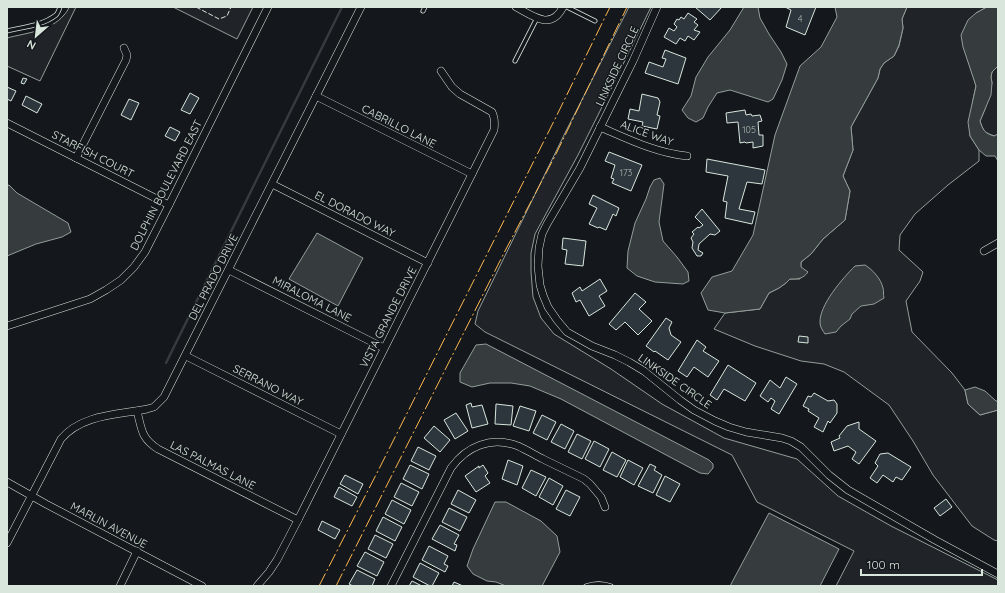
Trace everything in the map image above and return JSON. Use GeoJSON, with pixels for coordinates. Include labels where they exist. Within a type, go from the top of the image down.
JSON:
{"type":"FeatureCollection","features":[{"type":"Feature","properties":{"kind":"street","name":"DOLPHIN BOULEVARD EAST"},"geometry":{"type":"LineString","coordinates":[[7,326],[90,298],[114,285],[128,274],[140,260],[268,7]]}},
{"type":"Feature","properties":{"kind":"street","name":"DEL PRADO DRIVE"},"geometry":{"type":"LineString","coordinates":[[7,543],[65,434],[85,422],[99,417],[147,409],[154,406],[164,397],[361,7]]}},
{"type":"Feature","properties":{"kind":"street"},"geometry":{"type":"LineString","coordinates":[[516,7],[537,18],[545,20],[552,19],[560,13],[563,7]]}},
{"type":"Feature","properties":{"kind":"street","name":"LINKSIDE CIRCLE"},"geometry":{"type":"LineString","coordinates":[[657,7],[633,61],[580,168],[542,234],[539,248],[538,266],[540,284],[548,307],[568,332],[592,346],[615,355],[644,371],[694,410],[729,427],[746,432],[782,438],[801,447],[829,475],[848,490],[934,540],[998,574]]}},
{"type":"Feature","properties":{"kind":"street"},"geometry":{"type":"LineString","coordinates":[[76,158],[126,60],[127,55],[124,48]]}},
{"type":"Feature","properties":{"kind":"street","name":"VISTA GRANDE DRIVE"},"geometry":{"type":"LineString","coordinates":[[257,586],[278,560],[494,130],[495,122],[492,112],[460,94],[452,87],[441,71]]}},
{"type":"Feature","properties":{"kind":"street","name":"CABRILLO LANE"},"geometry":{"type":"LineString","coordinates":[[316,96],[472,174]]}},
{"type":"Feature","properties":{"kind":"street","name":"STARFISH COURT"},"geometry":{"type":"LineString","coordinates":[[7,123],[169,205]]}},
{"type":"Feature","properties":{"kind":"street","name":"ALICE WAY"},"geometry":{"type":"LineString","coordinates":[[600,127],[662,152],[687,156]]}},
{"type":"Feature","properties":{"kind":"street","name":"EL DORADO WAY"},"geometry":{"type":"LineString","coordinates":[[272,184],[428,262]]}},
{"type":"Feature","properties":{"kind":"street"},"geometry":{"type":"LineString","coordinates":[[984,251],[998,243]]}},
{"type":"Feature","properties":{"kind":"street","name":"MIRALOMA LANE"},"geometry":{"type":"LineString","coordinates":[[229,270],[384,348]]}},
{"type":"Feature","properties":{"kind":"street","name":"SERRANO WAY"},"geometry":{"type":"LineString","coordinates":[[186,356],[341,434]]}},
{"type":"Feature","properties":{"kind":"street","name":"LAS PALMAS LANE"},"geometry":{"type":"LineString","coordinates":[[138,411],[142,431],[150,444],[298,520]]}},
{"type":"Feature","properties":{"kind":"street"},"geometry":{"type":"LineString","coordinates":[[391,586],[451,468],[459,458],[475,447],[490,443],[505,443],[519,446],[584,479],[601,497],[605,507]]}},
{"type":"Feature","properties":{"kind":"street","name":"MARLIN AVENUE"},"geometry":{"type":"LineString","coordinates":[[7,482],[202,586]]}},
{"type":"Feature","properties":{"kind":"street"},"geometry":{"type":"LineString","coordinates":[[120,586],[137,551]]}},
{"type":"Feature","properties":{"kind":"lane"},"geometry":{"type":"LineString","coordinates":[[7,31],[46,21],[57,14],[60,7]]}},
{"type":"Feature","properties":{"kind":"lane"},"geometry":{"type":"LineString","coordinates":[[423,11],[425,7]]}},
{"type":"Feature","properties":{"kind":"lane"},"geometry":{"type":"LineString","coordinates":[[567,7],[595,21]]}},
{"type":"Feature","properties":{"kind":"lane"},"geometry":{"type":"LineString","coordinates":[[515,61],[537,18]]}},
{"type":"Feature","properties":{"kind":"lane"},"geometry":{"type":"LineString","coordinates":[[586,586],[594,584],[611,586]]}},
{"type":"Feature","properties":{"kind":"shaded area"},"geometry":{"type":"Polygon","coordinates":[[[69,7],[76,7],[40,81],[7,66],[7,38],[38,31],[52,25],[64,15],[69,7]]]}},
{"type":"Feature","properties":{"kind":"shaded area"},"geometry":{"type":"Polygon","coordinates":[[[173,7],[253,7],[237,39],[173,7]]]}},
{"type":"Feature","properties":{"kind":"shaded area"},"geometry":{"type":"Polygon","coordinates":[[[629,7],[651,7],[578,155],[535,234],[531,253],[531,272],[533,297],[541,318],[554,334],[611,369],[662,404],[724,438],[797,459],[838,496],[891,526],[998,580],[998,586],[836,586],[854,551],[757,502],[732,455],[485,332],[475,324],[478,311],[565,133],[629,7]]]}},
{"type":"Feature","properties":{"kind":"shaded area"},"geometry":{"type":"Polygon","coordinates":[[[744,7],[758,7],[760,18],[787,64],[782,80],[773,99],[768,102],[730,90],[717,93],[703,118],[696,122],[688,118],[682,110],[691,96],[696,77],[708,57],[730,30],[744,7]]]}},
{"type":"Feature","properties":{"kind":"shaded area"},"geometry":{"type":"Polygon","coordinates":[[[835,7],[907,7],[902,19],[903,28],[899,45],[894,56],[884,63],[880,69],[878,78],[851,127],[853,150],[843,176],[850,191],[845,220],[823,239],[811,254],[801,262],[801,267],[808,272],[800,278],[790,279],[779,288],[769,293],[760,309],[725,313],[708,310],[701,293],[712,277],[732,271],[753,235],[775,135],[800,66],[821,47],[837,17],[835,7]]]}},
{"type":"Feature","properties":{"kind":"shaded area"},"geometry":{"type":"Polygon","coordinates":[[[907,7],[987,7],[976,13],[971,68],[976,86],[973,100],[970,136],[979,150],[979,161],[948,185],[915,214],[900,235],[899,250],[923,272],[920,281],[906,301],[912,332],[952,373],[965,390],[968,404],[980,415],[998,410],[998,541],[972,526],[933,475],[889,405],[844,372],[824,364],[801,361],[755,346],[714,329],[725,313],[760,309],[769,293],[779,288],[790,279],[800,279],[801,262],[811,254],[823,239],[845,220],[850,191],[843,176],[853,150],[851,127],[878,78],[880,69],[884,63],[894,56],[899,46],[903,28],[902,19],[907,7]]]}},
{"type":"Feature","properties":{"kind":"shaded area"},"geometry":{"type":"Polygon","coordinates":[[[987,7],[998,7],[998,66],[992,72],[991,95],[980,121],[983,129],[988,134],[994,136],[998,134],[998,161],[995,156],[986,156],[979,150],[970,136],[968,122],[976,86],[963,47],[961,35],[968,20],[976,13],[987,7]]]}},
{"type":"Feature","properties":{"kind":"shaded area"},"geometry":{"type":"Polygon","coordinates":[[[998,66],[998,134],[995,136],[984,131],[980,121],[992,83],[992,72],[998,66]]]}},
{"type":"Feature","properties":{"kind":"shaded area"},"geometry":{"type":"Polygon","coordinates":[[[660,178],[664,184],[659,222],[663,241],[688,272],[689,281],[683,284],[655,282],[637,276],[627,268],[628,251],[635,223],[650,187],[654,180],[660,178]]]}},
{"type":"Feature","properties":{"kind":"shaded area"},"geometry":{"type":"Polygon","coordinates":[[[9,185],[17,193],[68,223],[71,232],[62,237],[36,244],[7,256],[7,186],[9,185]]]}},
{"type":"Feature","properties":{"kind":"shaded area"},"geometry":{"type":"Polygon","coordinates":[[[317,233],[363,258],[338,306],[289,279],[317,233]]]}},
{"type":"Feature","properties":{"kind":"shaded area"},"geometry":{"type":"Polygon","coordinates":[[[865,265],[879,278],[883,289],[884,298],[874,304],[861,306],[836,332],[825,334],[820,323],[823,308],[827,300],[844,277],[855,266],[865,265]]]}},
{"type":"Feature","properties":{"kind":"shaded area"},"geometry":{"type":"Polygon","coordinates":[[[486,344],[709,460],[713,464],[713,468],[708,474],[700,473],[561,399],[530,386],[511,383],[490,383],[472,387],[460,382],[460,373],[476,345],[486,344]]]}},
{"type":"Feature","properties":{"kind":"shaded area"},"geometry":{"type":"Polygon","coordinates":[[[975,387],[985,391],[996,401],[998,401],[998,410],[980,415],[968,404],[965,390],[975,387]]]}},
{"type":"Feature","properties":{"kind":"shaded area"},"geometry":{"type":"Polygon","coordinates":[[[495,502],[506,502],[541,521],[557,536],[560,552],[542,586],[506,586],[496,582],[487,581],[473,574],[467,566],[473,549],[495,502]]]}},
{"type":"Feature","properties":{"kind":"shaded area"},"geometry":{"type":"Polygon","coordinates":[[[769,513],[839,549],[820,586],[730,586],[769,513]]]}},
{"type":"Feature","properties":{"kind":"building"},"geometry":{"type":"Polygon","coordinates":[[[695,7],[722,7],[710,20],[695,7]]]}},
{"type":"Feature","properties":{"kind":"building"},"geometry":{"type":"Polygon","coordinates":[[[785,7],[816,7],[805,35],[786,27],[791,10],[785,7]]]}},
{"type":"Feature","properties":{"kind":"building"},"geometry":{"type":"Polygon","coordinates":[[[688,13],[697,19],[694,22],[698,25],[694,30],[700,32],[694,40],[688,36],[685,41],[680,38],[676,44],[664,37],[669,28],[674,31],[677,27],[674,24],[677,19],[679,20],[681,17],[684,19],[688,13]]]}},
{"type":"Feature","properties":{"kind":"building"},"geometry":{"type":"Polygon","coordinates":[[[665,50],[686,58],[678,84],[645,73],[649,62],[663,67],[666,59],[662,58],[665,50]]]}},
{"type":"Feature","properties":{"kind":"building"},"geometry":{"type":"Polygon","coordinates":[[[23,78],[27,79],[24,84],[21,83],[23,78]]]}},
{"type":"Feature","properties":{"kind":"building"},"geometry":{"type":"Polygon","coordinates":[[[7,87],[16,91],[11,101],[7,99],[7,87]]]}},
{"type":"Feature","properties":{"kind":"building"},"geometry":{"type":"Polygon","coordinates":[[[190,93],[199,98],[190,114],[181,110],[190,93]]]}},
{"type":"Feature","properties":{"kind":"building"},"geometry":{"type":"Polygon","coordinates":[[[642,94],[658,98],[660,102],[657,115],[660,116],[657,129],[642,126],[643,122],[628,119],[630,109],[639,111],[642,94]]]}},
{"type":"Feature","properties":{"kind":"building"},"geometry":{"type":"Polygon","coordinates":[[[26,96],[42,104],[37,113],[22,105],[26,96]]]}},
{"type":"Feature","properties":{"kind":"building"},"geometry":{"type":"Polygon","coordinates":[[[129,99],[139,103],[131,120],[121,115],[129,99]]]}},
{"type":"Feature","properties":{"kind":"building"},"geometry":{"type":"Polygon","coordinates":[[[745,110],[746,115],[760,115],[762,121],[758,122],[759,135],[763,135],[763,146],[753,148],[753,142],[740,143],[738,122],[727,123],[726,113],[745,110]]]}},
{"type":"Feature","properties":{"kind":"building"},"geometry":{"type":"Polygon","coordinates":[[[170,127],[180,132],[175,141],[165,136],[170,127]]]}},
{"type":"Feature","properties":{"kind":"building"},"geometry":{"type":"Polygon","coordinates":[[[609,152],[642,165],[631,191],[612,183],[614,179],[611,178],[615,165],[605,161],[609,152]]]}},
{"type":"Feature","properties":{"kind":"building"},"geometry":{"type":"Polygon","coordinates":[[[707,159],[765,170],[762,184],[747,182],[739,209],[755,212],[752,224],[725,218],[727,202],[723,201],[728,176],[706,172],[707,159]]]}},
{"type":"Feature","properties":{"kind":"building"},"geometry":{"type":"Polygon","coordinates":[[[593,195],[619,208],[616,216],[613,214],[606,230],[589,224],[597,208],[589,204],[593,195]]]}},
{"type":"Feature","properties":{"kind":"building"},"geometry":{"type":"Polygon","coordinates":[[[702,209],[720,231],[715,235],[710,234],[699,244],[698,250],[703,253],[701,256],[697,256],[692,248],[693,242],[691,238],[694,234],[692,232],[703,225],[695,217],[702,209]]]}},
{"type":"Feature","properties":{"kind":"building"},"geometry":{"type":"Polygon","coordinates":[[[563,238],[586,241],[583,266],[565,264],[567,250],[562,249],[563,238]]]}},
{"type":"Feature","properties":{"kind":"building"},"geometry":{"type":"Polygon","coordinates":[[[600,279],[607,291],[599,296],[605,306],[589,316],[580,300],[576,302],[572,293],[580,287],[582,291],[600,279]]]}},
{"type":"Feature","properties":{"kind":"building"},"geometry":{"type":"Polygon","coordinates":[[[635,293],[646,302],[639,309],[652,321],[638,335],[625,322],[616,330],[609,324],[635,293]]]}},
{"type":"Feature","properties":{"kind":"building"},"geometry":{"type":"Polygon","coordinates":[[[666,318],[672,322],[669,328],[671,335],[681,342],[668,360],[646,346],[666,318]]]}},
{"type":"Feature","properties":{"kind":"building"},"geometry":{"type":"Polygon","coordinates":[[[799,336],[808,337],[808,343],[798,342],[799,336]]]}},
{"type":"Feature","properties":{"kind":"building"},"geometry":{"type":"Polygon","coordinates":[[[697,340],[706,347],[703,351],[719,361],[708,377],[694,367],[687,377],[678,371],[697,340]]]}},
{"type":"Feature","properties":{"kind":"building"},"geometry":{"type":"Polygon","coordinates":[[[728,365],[756,383],[745,401],[724,389],[717,400],[710,395],[728,365]]]}},
{"type":"Feature","properties":{"kind":"building"},"geometry":{"type":"Polygon","coordinates":[[[786,377],[797,384],[779,414],[771,409],[775,401],[771,398],[768,402],[760,396],[770,380],[780,388],[786,377]]]}},
{"type":"Feature","properties":{"kind":"building"},"geometry":{"type":"Polygon","coordinates":[[[814,393],[828,401],[834,400],[837,404],[837,413],[830,423],[828,421],[823,432],[814,427],[819,418],[803,406],[808,396],[811,397],[814,393]]]}},
{"type":"Feature","properties":{"kind":"building"},"geometry":{"type":"Polygon","coordinates":[[[471,403],[472,407],[482,405],[488,424],[472,428],[466,405],[471,403]]]}},
{"type":"Feature","properties":{"kind":"building"},"geometry":{"type":"Polygon","coordinates":[[[496,404],[513,406],[511,425],[495,424],[496,404]]]}},
{"type":"Feature","properties":{"kind":"building"},"geometry":{"type":"Polygon","coordinates":[[[520,406],[536,411],[529,431],[513,426],[520,406]]]}},
{"type":"Feature","properties":{"kind":"building"},"geometry":{"type":"Polygon","coordinates":[[[456,413],[468,431],[455,439],[444,420],[456,413]]]}},
{"type":"Feature","properties":{"kind":"building"},"geometry":{"type":"Polygon","coordinates":[[[542,415],[556,422],[547,440],[533,433],[542,415]]]}},
{"type":"Feature","properties":{"kind":"building"},"geometry":{"type":"Polygon","coordinates":[[[859,422],[859,429],[876,441],[859,464],[852,459],[856,452],[848,446],[834,451],[831,442],[840,438],[839,436],[847,426],[859,422]]]}},
{"type":"Feature","properties":{"kind":"building"},"geometry":{"type":"Polygon","coordinates":[[[561,424],[574,431],[565,449],[551,442],[561,424]]]}},
{"type":"Feature","properties":{"kind":"building"},"geometry":{"type":"Polygon","coordinates":[[[434,426],[450,440],[440,452],[424,438],[434,426]]]}},
{"type":"Feature","properties":{"kind":"building"},"geometry":{"type":"Polygon","coordinates":[[[577,434],[591,441],[582,459],[568,452],[577,434]]]}},
{"type":"Feature","properties":{"kind":"building"},"geometry":{"type":"Polygon","coordinates":[[[594,441],[609,449],[600,467],[585,459],[594,441]]]}},
{"type":"Feature","properties":{"kind":"building"},"geometry":{"type":"Polygon","coordinates":[[[418,447],[436,456],[429,470],[411,461],[418,447]]]}},
{"type":"Feature","properties":{"kind":"building"},"geometry":{"type":"Polygon","coordinates":[[[612,452],[626,460],[617,477],[603,470],[612,452]]]}},
{"type":"Feature","properties":{"kind":"building"},"geometry":{"type":"Polygon","coordinates":[[[888,453],[911,467],[902,480],[896,477],[893,482],[883,475],[877,483],[870,478],[878,466],[875,463],[880,454],[888,453]]]}},
{"type":"Feature","properties":{"kind":"building"},"geometry":{"type":"Polygon","coordinates":[[[508,460],[523,466],[517,485],[502,479],[508,460]]]}},
{"type":"Feature","properties":{"kind":"building"},"geometry":{"type":"Polygon","coordinates":[[[628,460],[643,468],[634,485],[620,477],[628,460]]]}},
{"type":"Feature","properties":{"kind":"building"},"geometry":{"type":"Polygon","coordinates":[[[650,464],[656,467],[654,470],[662,475],[653,493],[638,486],[650,464]]]}},
{"type":"Feature","properties":{"kind":"building"},"geometry":{"type":"Polygon","coordinates":[[[410,465],[429,474],[422,489],[403,479],[410,465]]]}},
{"type":"Feature","properties":{"kind":"building"},"geometry":{"type":"Polygon","coordinates":[[[483,465],[488,473],[485,476],[490,483],[476,492],[465,476],[479,466],[479,468],[483,465]]]}},
{"type":"Feature","properties":{"kind":"building"},"geometry":{"type":"Polygon","coordinates":[[[531,470],[546,477],[536,496],[522,488],[531,470]]]}},
{"type":"Feature","properties":{"kind":"building"},"geometry":{"type":"Polygon","coordinates":[[[345,475],[363,484],[358,494],[340,484],[345,475]]]}},
{"type":"Feature","properties":{"kind":"building"},"geometry":{"type":"Polygon","coordinates":[[[665,476],[680,484],[670,502],[656,495],[665,476]]]}},
{"type":"Feature","properties":{"kind":"building"},"geometry":{"type":"Polygon","coordinates":[[[549,478],[563,486],[553,505],[539,497],[549,478]]]}},
{"type":"Feature","properties":{"kind":"building"},"geometry":{"type":"Polygon","coordinates":[[[401,483],[419,492],[412,506],[394,497],[401,483]]]}},
{"type":"Feature","properties":{"kind":"building"},"geometry":{"type":"Polygon","coordinates":[[[339,487],[357,497],[352,506],[334,497],[339,487]]]}},
{"type":"Feature","properties":{"kind":"building"},"geometry":{"type":"Polygon","coordinates":[[[458,490],[476,500],[469,513],[451,504],[458,490]]]}},
{"type":"Feature","properties":{"kind":"building"},"geometry":{"type":"Polygon","coordinates":[[[566,490],[580,497],[570,516],[556,509],[566,490]]]}},
{"type":"Feature","properties":{"kind":"building"},"geometry":{"type":"Polygon","coordinates":[[[946,499],[952,507],[940,516],[934,508],[946,499]]]}},
{"type":"Feature","properties":{"kind":"building"},"geometry":{"type":"Polygon","coordinates":[[[392,500],[411,510],[404,524],[385,514],[392,500]]]}},
{"type":"Feature","properties":{"kind":"building"},"geometry":{"type":"Polygon","coordinates":[[[449,508],[467,517],[460,531],[442,522],[449,508]]]}},
{"type":"Feature","properties":{"kind":"building"},"geometry":{"type":"Polygon","coordinates":[[[383,517],[402,527],[395,541],[376,531],[383,517]]]}},
{"type":"Feature","properties":{"kind":"building"},"geometry":{"type":"Polygon","coordinates":[[[322,521],[340,530],[335,539],[318,530],[322,521]]]}},
{"type":"Feature","properties":{"kind":"building"},"geometry":{"type":"Polygon","coordinates":[[[440,525],[459,535],[454,544],[457,545],[455,551],[432,539],[440,525]]]}},
{"type":"Feature","properties":{"kind":"building"},"geometry":{"type":"Polygon","coordinates":[[[375,535],[393,544],[386,558],[368,549],[375,535]]]}},
{"type":"Feature","properties":{"kind":"building"},"geometry":{"type":"Polygon","coordinates":[[[429,546],[448,556],[444,564],[448,566],[445,572],[422,560],[429,546]]]}},
{"type":"Feature","properties":{"kind":"building"},"geometry":{"type":"Polygon","coordinates":[[[365,552],[384,562],[377,576],[357,566],[365,552]]]}},
{"type":"Feature","properties":{"kind":"building"},"geometry":{"type":"Polygon","coordinates":[[[420,563],[439,573],[432,586],[413,577],[420,563]]]}},
{"type":"Feature","properties":{"kind":"building"},"geometry":{"type":"Polygon","coordinates":[[[357,570],[375,579],[372,586],[353,586],[349,584],[357,570]]]}},
{"type":"Feature","properties":{"kind":"building"},"geometry":{"type":"Polygon","coordinates":[[[412,581],[422,586],[409,586],[412,581]]]}},
{"type":"Feature","properties":{"kind":"building"},"geometry":{"type":"Polygon","coordinates":[[[454,582],[463,586],[452,586],[454,582]]]}},
{"type":"Feature","properties":{"kind":"waterway"},"geometry":{"type":"LineString","coordinates":[[166,363],[342,7]]}},
{"type":"Feature","properties":{"kind":"fence"},"geometry":{"type":"LineString","coordinates":[[196,7],[219,19],[227,16],[231,7]]}},
{"type":"Feature","properties":{"kind":"power"},"geometry":{"type":"LineString","coordinates":[[319,586],[610,7]]}},
{"type":"Feature","properties":{"kind":"power"},"geometry":{"type":"LineString","coordinates":[[336,586],[505,251],[555,156],[627,7]]}}]}
